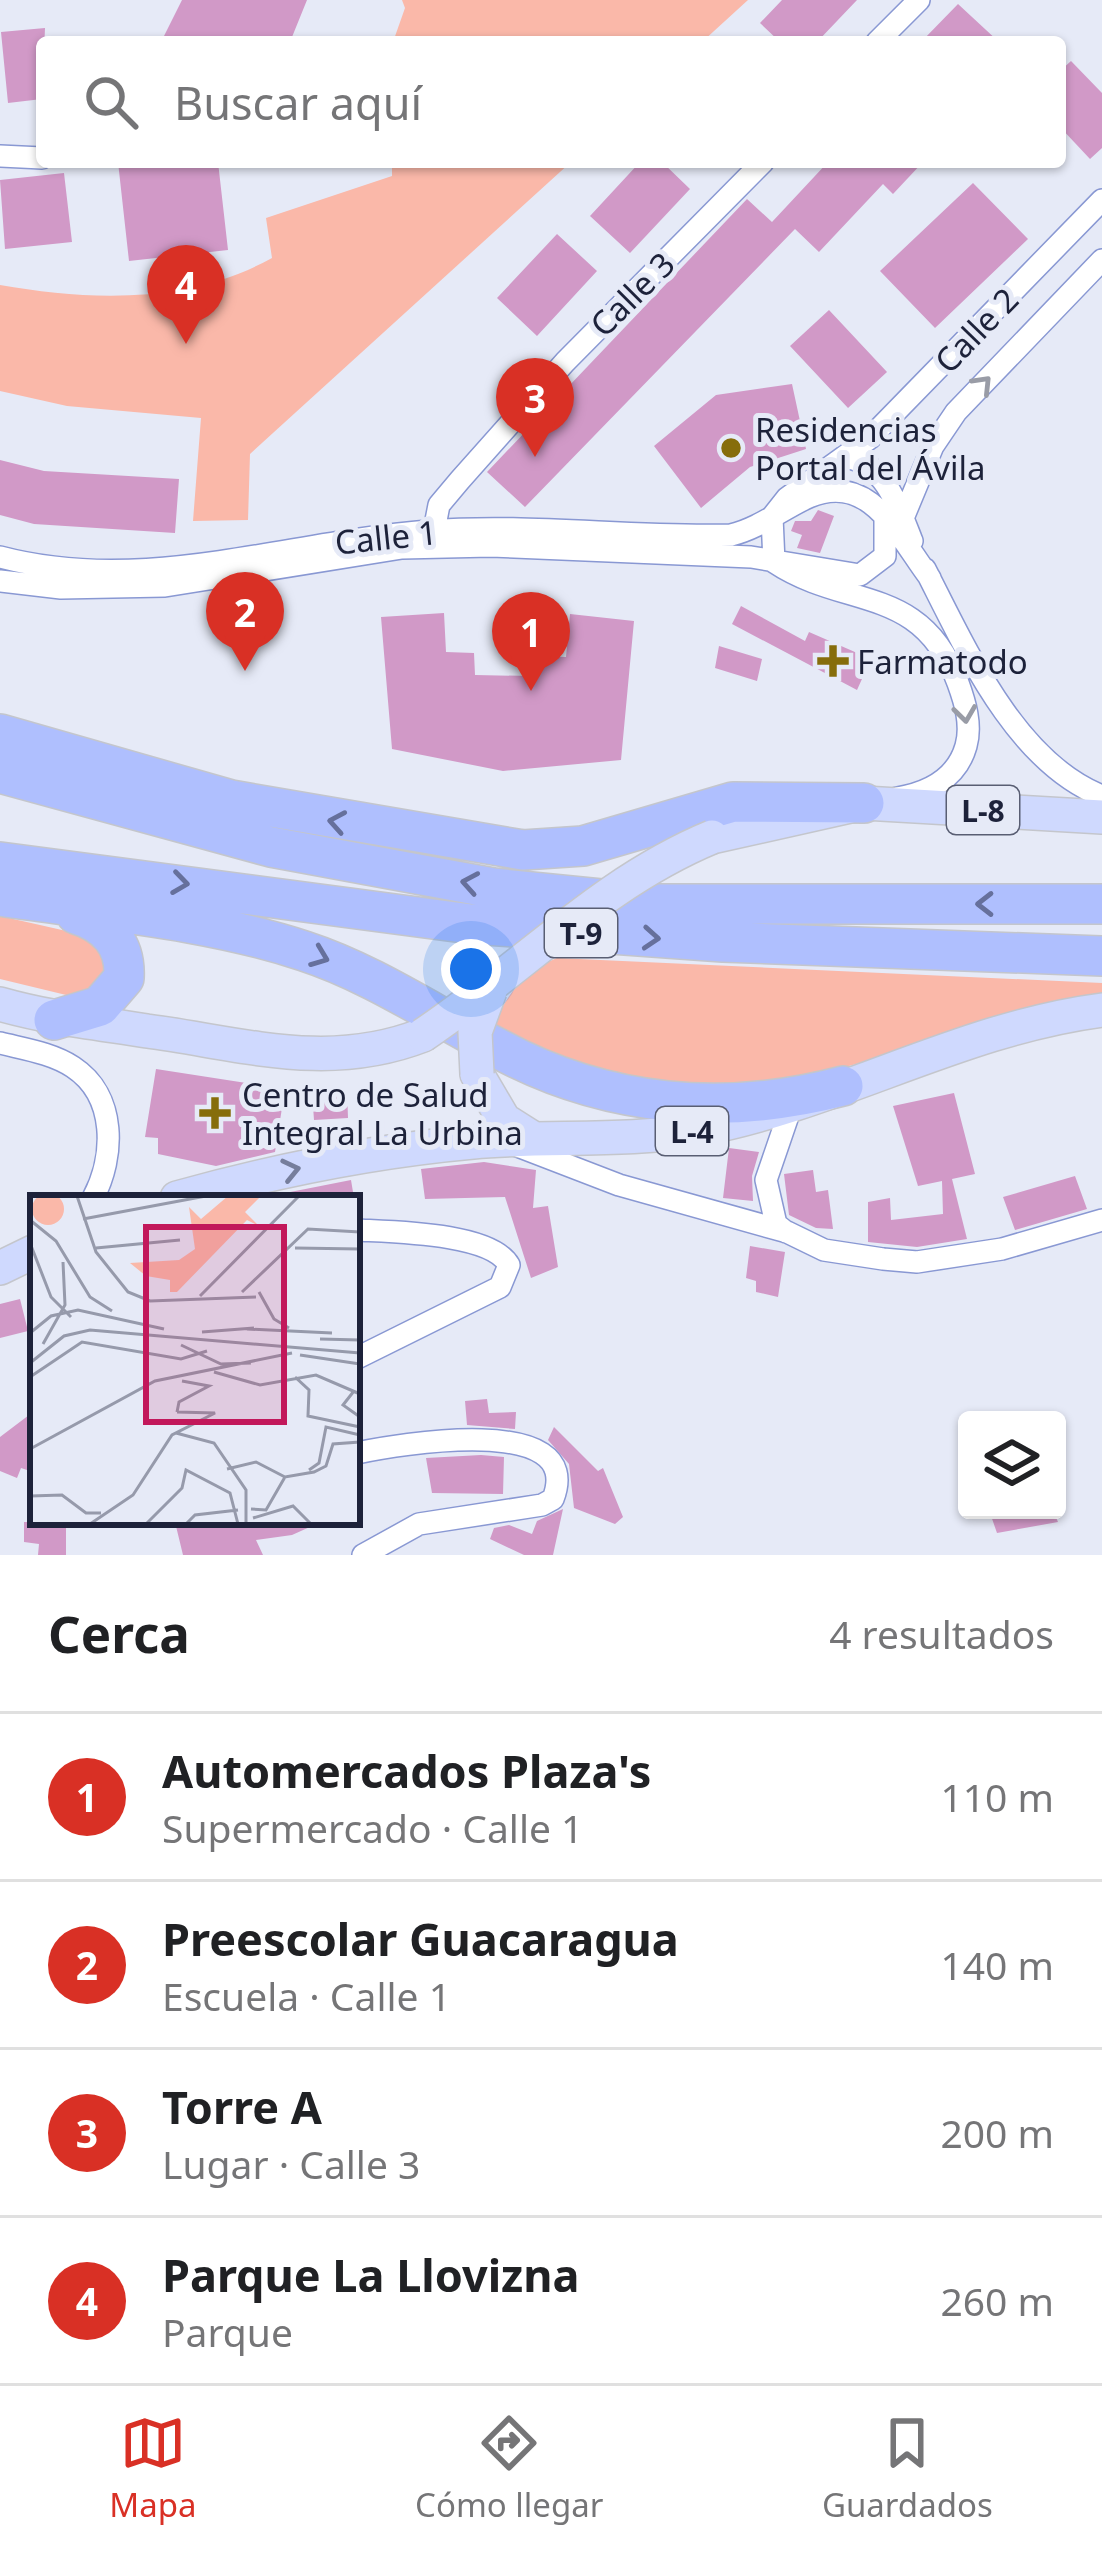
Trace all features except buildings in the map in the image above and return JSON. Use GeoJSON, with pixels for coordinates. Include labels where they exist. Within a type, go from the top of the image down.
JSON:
{"type":"FeatureCollection","features":[{"type":"Feature","properties":{"kind":"highway"},"geometry":{"type":"LineString","coordinates":[[0,734],[285,812],[523,850],[584,846],[733,802],[865,803]]}},
{"type":"Feature","properties":{"kind":"highway"},"geometry":{"type":"LineString","coordinates":[[0,748],[49,786]]}},
{"type":"Feature","properties":{"kind":"highway","name":"T-9"},"geometry":{"type":"LineString","coordinates":[[0,773],[271,848],[493,887],[651,904],[1102,904]]}},
{"type":"Feature","properties":{"kind":"highway"},"geometry":{"type":"LineString","coordinates":[[0,852],[64,868]]}},
{"type":"Feature","properties":{"kind":"highway","name":"T-9"},"geometry":{"type":"LineString","coordinates":[[0,862],[471,924],[723,942],[1102,956]]}},
{"type":"Feature","properties":{"kind":"highway"},"geometry":{"type":"LineString","coordinates":[[0,897],[94,920],[122,950],[124,978],[110,998],[54,1019]]}},
{"type":"Feature","properties":{"kind":"highway"},"geometry":{"type":"LineString","coordinates":[[0,897],[220,929],[308,952],[554,1075],[646,1101],[713,1103],[842,1086]]}},
{"type":"Feature","properties":{"kind":"main road","name":"L-8"},"geometry":{"type":"LineString","coordinates":[[865,803],[1102,817]]}},
{"type":"Feature","properties":{"kind":"main road"},"geometry":{"type":"LineString","coordinates":[[0,1004],[54,1019],[319,1058],[393,1047],[423,1035],[490,991],[579,910],[671,854],[712,837],[865,803]]}},
{"type":"Feature","properties":{"kind":"main road"},"geometry":{"type":"LineString","coordinates":[[490,991],[475,1032],[477,1074],[521,1141]]}},
{"type":"Feature","properties":{"kind":"main road","name":"L-4"},"geometry":{"type":"LineString","coordinates":[[189,1195],[328,1161],[476,1141],[693,1131],[790,1109],[842,1086],[1029,1024],[1102,1010]]}},
{"type":"Feature","properties":{"kind":"street"},"geometry":{"type":"LineString","coordinates":[[883,36],[919,0]]}},
{"type":"Feature","properties":{"kind":"street"},"geometry":{"type":"LineString","coordinates":[[0,156],[36,158]]}},
{"type":"Feature","properties":{"kind":"street","name":"Calle 3"},"geometry":{"type":"LineString","coordinates":[[432,539],[439,505],[565,362],[757,168]]}},
{"type":"Feature","properties":{"kind":"street","name":"Calle 2"},"geometry":{"type":"LineString","coordinates":[[772,517],[787,498],[848,458],[1102,200]]}},
{"type":"Feature","properties":{"kind":"street"},"geometry":{"type":"LineString","coordinates":[[774,562],[860,575],[885,556],[895,524],[933,446],[956,412],[1102,260]]}},
{"type":"Feature","properties":{"kind":"street"},"geometry":{"type":"LineString","coordinates":[[848,458],[871,468],[895,524],[1028,739],[1058,770],[1102,796]]}},
{"type":"Feature","properties":{"kind":"street"},"geometry":{"type":"LineString","coordinates":[[774,562],[772,517],[808,497],[842,490],[868,498],[895,524]]}},
{"type":"Feature","properties":{"kind":"street","name":"Calle 1"},"geometry":{"type":"LineString","coordinates":[[0,581],[48,588],[162,578],[432,539],[719,535],[752,530],[772,517]]}},
{"type":"Feature","properties":{"kind":"street","name":"Calle 1"},"geometry":{"type":"LineString","coordinates":[[432,539],[774,562]]}},
{"type":"Feature","properties":{"kind":"street","name":"Calle 1"},"geometry":{"type":"LineString","coordinates":[[0,557],[50,568],[162,578]]}},
{"type":"Feature","properties":{"kind":"street"},"geometry":{"type":"LineString","coordinates":[[774,562],[802,577],[872,597],[908,614],[936,641],[958,681],[968,730],[964,752],[940,783],[910,796],[865,803]]}},
{"type":"Feature","properties":{"kind":"street"},"geometry":{"type":"LineString","coordinates":[[0,1043],[72,1066],[99,1097],[109,1145],[94,1195]]}},
{"type":"Feature","properties":{"kind":"street"},"geometry":{"type":"LineString","coordinates":[[790,1109],[766,1180],[776,1224],[824,1250],[917,1262],[1002,1250],[1102,1220]]}},
{"type":"Feature","properties":{"kind":"street"},"geometry":{"type":"LineString","coordinates":[[521,1141],[619,1185],[787,1232]]}},
{"type":"Feature","properties":{"kind":"street"},"geometry":{"type":"LineString","coordinates":[[360,1230],[472,1241],[493,1247],[509,1265],[500,1286],[360,1356]]}},
{"type":"Feature","properties":{"kind":"street"},"geometry":{"type":"LineString","coordinates":[[360,1452],[450,1436],[490,1440],[540,1455],[556,1471],[558,1486],[553,1499],[542,1505],[419,1524],[363,1555]]}},
{"type":"Feature","properties":{"kind":"shaded area"},"geometry":{"type":"Polygon","coordinates":[[[402,0],[748,0],[709,36],[395,36],[405,8],[402,0]]]}},
{"type":"Feature","properties":{"kind":"shaded area"},"geometry":{"type":"Polygon","coordinates":[[[392,168],[564,168],[250,454],[248,520],[193,521],[201,418],[67,406],[0,391],[0,285],[105,296],[207,284],[272,258],[266,218],[392,176],[392,168]]]}},
{"type":"Feature","properties":{"kind":"shaded area"},"geometry":{"type":"Polygon","coordinates":[[[0,916],[93,937],[114,959],[91,1001],[0,979],[0,916]]]}},
{"type":"Feature","properties":{"kind":"shaded area"},"geometry":{"type":"Polygon","coordinates":[[[557,958],[1102,983],[1102,1001],[1040,1012],[810,1077],[766,1084],[660,1088],[491,1037],[514,989],[557,958]]]}},
{"type":"Feature","properties":{"kind":"place","name":"Parque La Llovizna"},"geometry":{"type":"Point","coordinates":[186,344]}},
{"type":"Feature","properties":{"kind":"place","name":"Residencias Portal del Ávila"},"geometry":{"type":"Point","coordinates":[731,448]}},
{"type":"Feature","properties":{"kind":"place","name":"Torre A"},"geometry":{"type":"Point","coordinates":[535,457]}},
{"type":"Feature","properties":{"kind":"place","name":"Farmatodo"},"geometry":{"type":"Point","coordinates":[833,661]}},
{"type":"Feature","properties":{"kind":"place","name":"Preescolar Guacaragua"},"geometry":{"type":"Point","coordinates":[245,671]}},
{"type":"Feature","properties":{"kind":"place","name":"Automercados Plaza's"},"geometry":{"type":"Point","coordinates":[531,691]}},
{"type":"Feature","properties":{"kind":"place","name":"Centro de Salud Integral La Urbina"},"geometry":{"type":"Point","coordinates":[215,1113]}}]}
